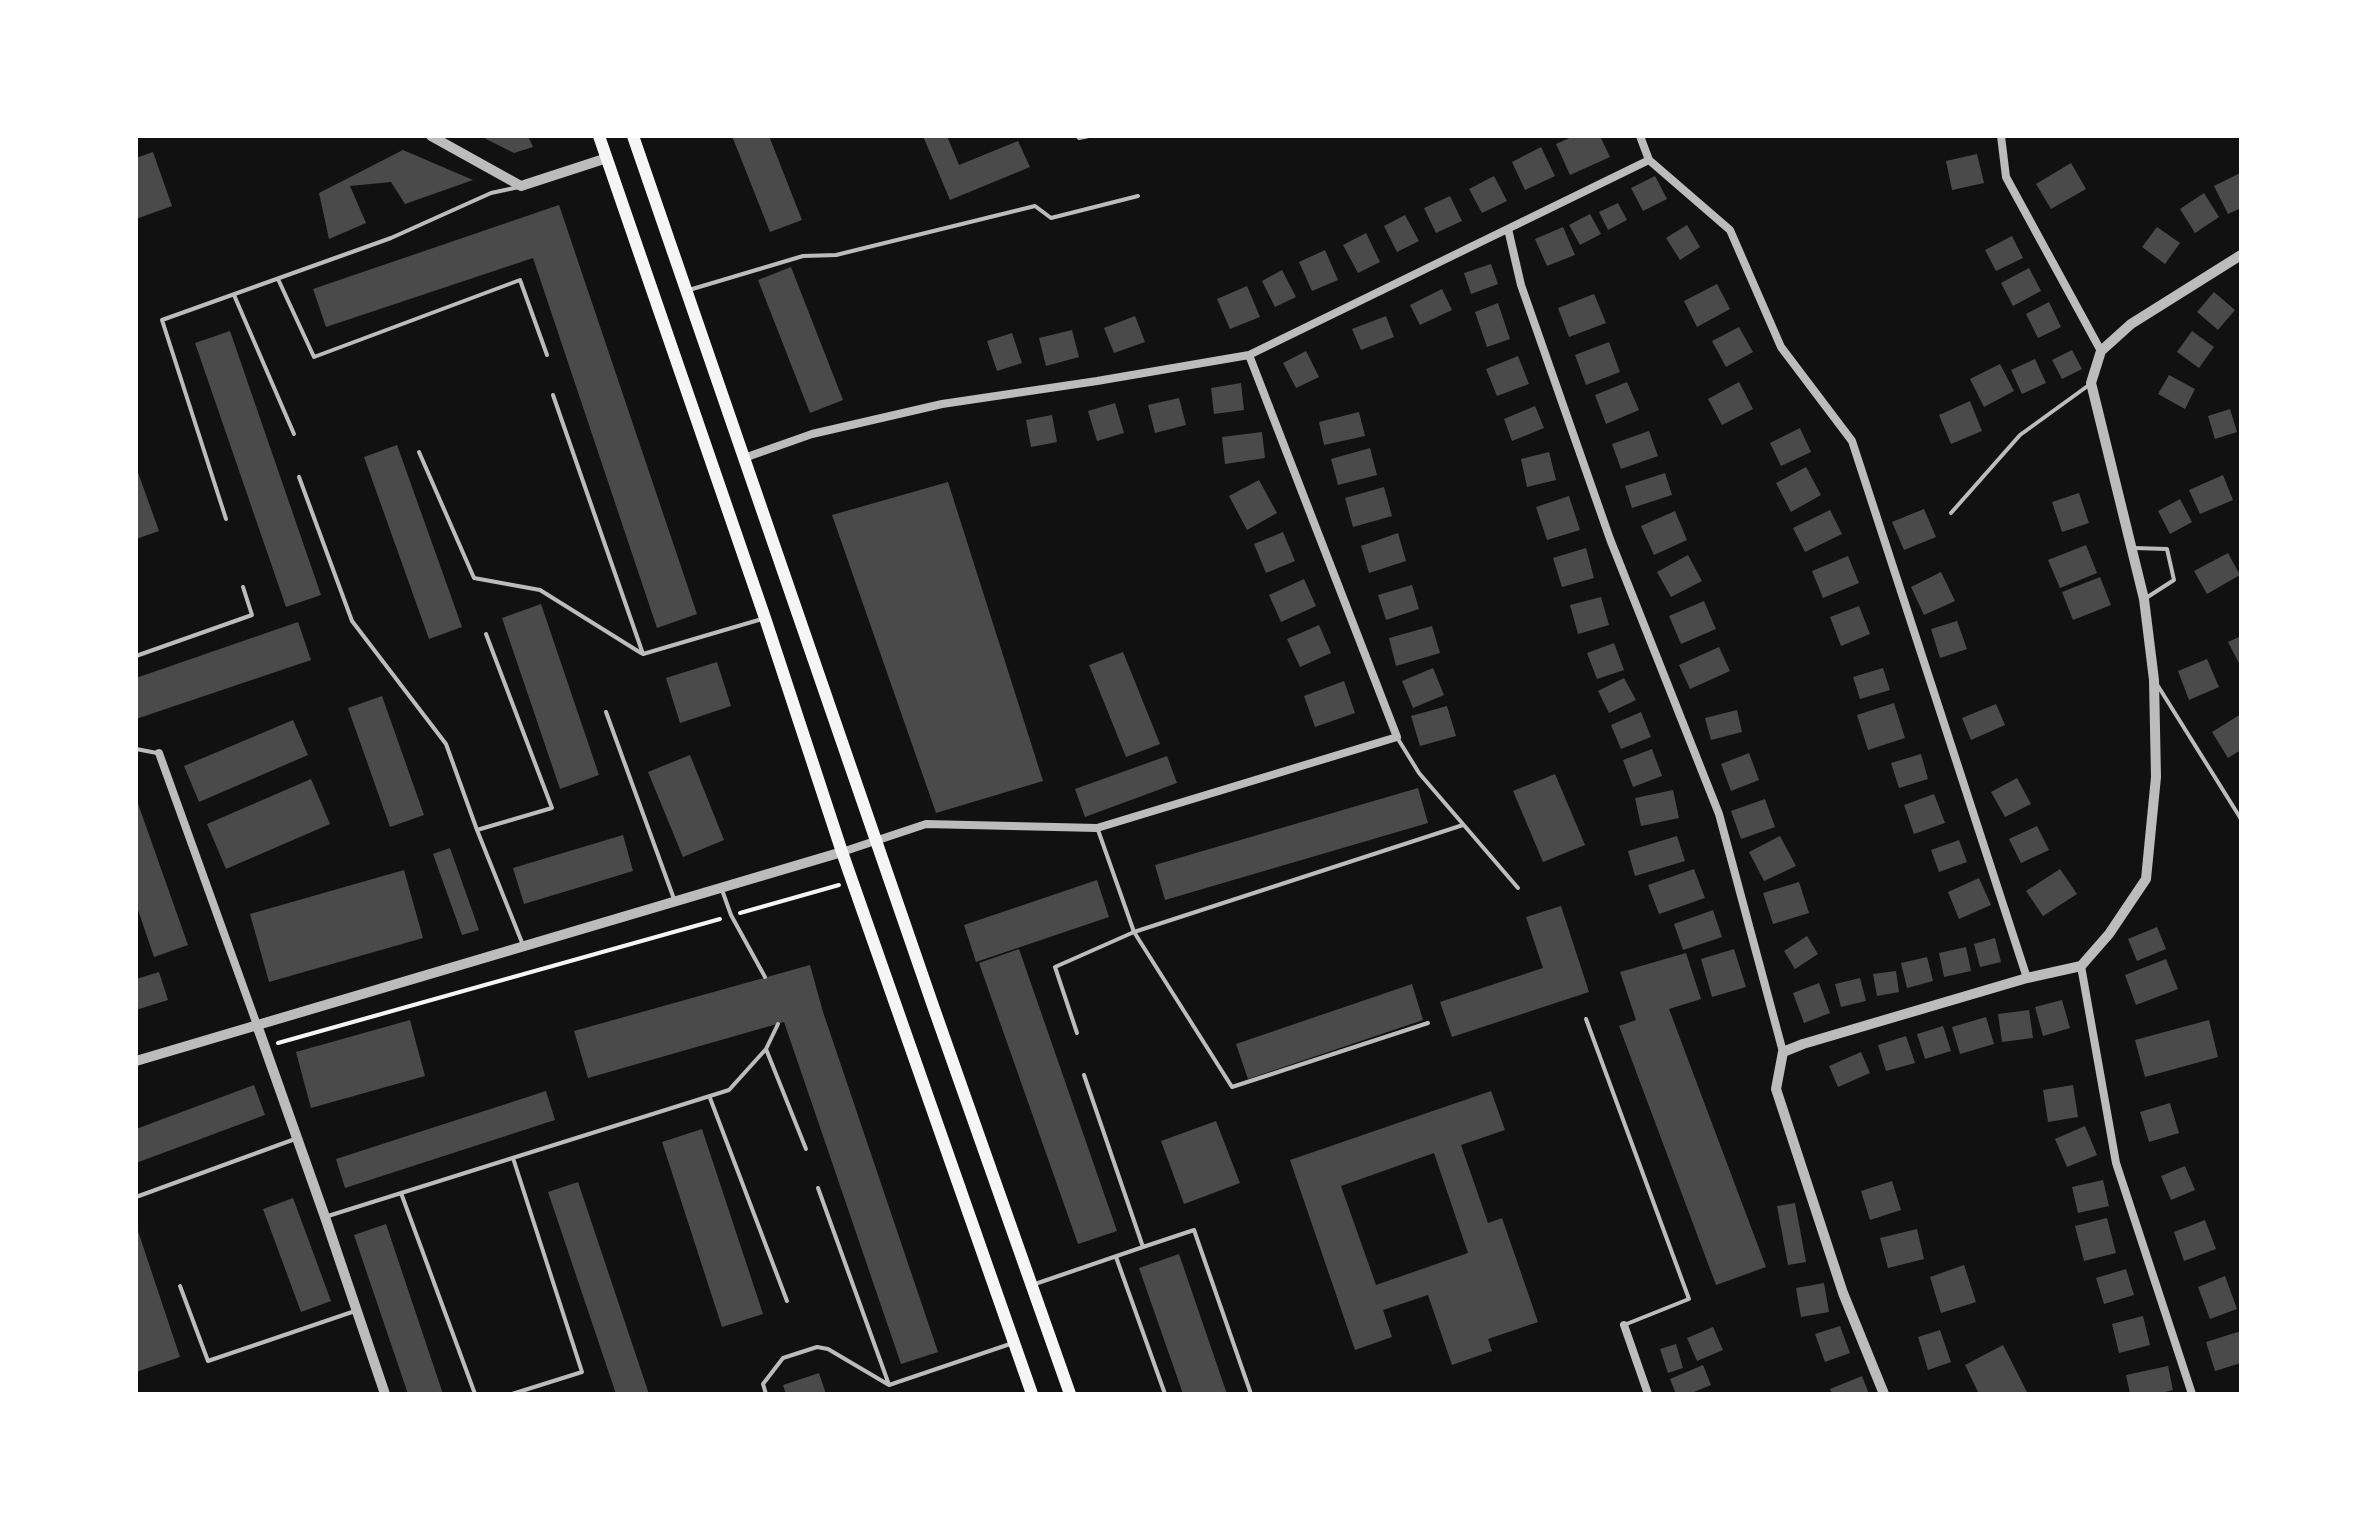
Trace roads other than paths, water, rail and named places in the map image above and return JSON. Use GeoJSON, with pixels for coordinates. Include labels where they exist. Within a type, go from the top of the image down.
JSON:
{"type":"FeatureCollection","features":[{"type":"Feature","properties":{"kind":"main road"},"geometry":{"type":"LineString","coordinates":[[599,136],[842,852],[1032,1394]]}},
{"type":"Feature","properties":{"kind":"main road"},"geometry":{"type":"LineString","coordinates":[[633,136],[1070,1394]]}},
{"type":"Feature","properties":{"kind":"street"},"geometry":{"type":"LineString","coordinates":[[431,136],[521,186],[607,158]]}},
{"type":"Feature","properties":{"kind":"street"},"geometry":{"type":"LineString","coordinates":[[1640,136],[1649,160],[1730,230],[1781,347],[1852,441],[2027,978]]}},
{"type":"Feature","properties":{"kind":"street"},"geometry":{"type":"LineString","coordinates":[[2001,136],[2006,177],[2101,351]]}},
{"type":"Feature","properties":{"kind":"street"},"geometry":{"type":"LineString","coordinates":[[744,458],[812,434],[942,404],[1249,355],[1649,160]]}},
{"type":"Feature","properties":{"kind":"street"},"geometry":{"type":"LineString","coordinates":[[1508,229],[1521,285],[1610,539],[1719,814],[1783,1052],[1776,1089],[1843,1293],[1884,1394]]}},
{"type":"Feature","properties":{"kind":"street"},"geometry":{"type":"LineString","coordinates":[[1783,1052],[2027,978],[2081,966],[2109,934],[2146,879],[2156,777],[2154,680],[2144,599],[2091,383],[2101,351],[2131,324],[2241,255]]}},
{"type":"Feature","properties":{"kind":"street"},"geometry":{"type":"LineString","coordinates":[[136,1061],[842,852],[926,824],[1097,828],[1397,737],[1249,355]]}},
{"type":"Feature","properties":{"kind":"street"},"geometry":{"type":"LineString","coordinates":[[159,753],[385,1394]]}},
{"type":"Feature","properties":{"kind":"street"},"geometry":{"type":"LineString","coordinates":[[2081,966],[2116,1163],[2192,1394]]}},
{"type":"Feature","properties":{"kind":"street"},"geometry":{"type":"LineString","coordinates":[[1624,1325],[1648,1394]]}},
{"type":"Feature","properties":{"kind":"lane"},"geometry":{"type":"LineString","coordinates":[[1078,136],[1089,136]]}},
{"type":"Feature","properties":{"kind":"lane"},"geometry":{"type":"LineString","coordinates":[[226,519],[162,320],[391,238],[491,193],[521,186]]}},
{"type":"Feature","properties":{"kind":"lane"},"geometry":{"type":"LineString","coordinates":[[687,291],[803,256],[836,255],[1035,206],[1051,218],[1138,196]]}},
{"type":"Feature","properties":{"kind":"lane"},"geometry":{"type":"LineString","coordinates":[[278,279],[314,357],[520,280],[547,355]]}},
{"type":"Feature","properties":{"kind":"lane"},"geometry":{"type":"LineString","coordinates":[[234,295],[294,434]]}},
{"type":"Feature","properties":{"kind":"lane"},"geometry":{"type":"LineString","coordinates":[[1951,513],[2020,435],[2091,383]]}},
{"type":"Feature","properties":{"kind":"lane"},"geometry":{"type":"LineString","coordinates":[[553,395],[643,654]]}},
{"type":"Feature","properties":{"kind":"lane"},"geometry":{"type":"LineString","coordinates":[[419,452],[474,578],[540,590],[643,654],[765,618]]}},
{"type":"Feature","properties":{"kind":"lane"},"geometry":{"type":"LineString","coordinates":[[299,477],[352,621],[446,744],[523,945]]}},
{"type":"Feature","properties":{"kind":"lane"},"geometry":{"type":"LineString","coordinates":[[2131,547],[2167,549],[2174,580],[2144,599]]}},
{"type":"Feature","properties":{"kind":"lane"},"geometry":{"type":"LineString","coordinates":[[136,656],[252,615],[243,587]]}},
{"type":"Feature","properties":{"kind":"lane"},"geometry":{"type":"LineString","coordinates":[[477,830],[552,808],[486,634]]}},
{"type":"Feature","properties":{"kind":"lane"},"geometry":{"type":"LineString","coordinates":[[2154,680],[2241,819]]}},
{"type":"Feature","properties":{"kind":"lane"},"geometry":{"type":"LineString","coordinates":[[606,712],[675,901]]}},
{"type":"Feature","properties":{"kind":"lane"},"geometry":{"type":"LineString","coordinates":[[1397,737],[1419,773],[1518,888]]}},
{"type":"Feature","properties":{"kind":"lane"},"geometry":{"type":"LineString","coordinates":[[136,749],[159,753]]}},
{"type":"Feature","properties":{"kind":"lane"},"geometry":{"type":"LineString","coordinates":[[1077,1033],[1055,967],[1134,932],[1463,825]]}},
{"type":"Feature","properties":{"kind":"lane"},"geometry":{"type":"LineString","coordinates":[[1097,828],[1134,932],[1232,1087],[1428,1023]]}},
{"type":"Feature","properties":{"kind":"lane"},"geometry":{"type":"LineString","coordinates":[[721,888],[731,915],[765,977]]}},
{"type":"Feature","properties":{"kind":"lane"},"geometry":{"type":"LineString","coordinates":[[1586,1019],[1689,1299],[1624,1325]]}},
{"type":"Feature","properties":{"kind":"lane"},"geometry":{"type":"LineString","coordinates":[[325,1217],[729,1090],[766,1049],[778,1024]]}},
{"type":"Feature","properties":{"kind":"lane"},"geometry":{"type":"LineString","coordinates":[[766,1049],[806,1149]]}},
{"type":"Feature","properties":{"kind":"lane"},"geometry":{"type":"LineString","coordinates":[[1084,1075],[1143,1247]]}},
{"type":"Feature","properties":{"kind":"lane"},"geometry":{"type":"LineString","coordinates":[[709,1097],[787,1301]]}},
{"type":"Feature","properties":{"kind":"lane"},"geometry":{"type":"LineString","coordinates":[[136,1197],[297,1138]]}},
{"type":"Feature","properties":{"kind":"lane"},"geometry":{"type":"LineString","coordinates":[[512,1394],[582,1372],[513,1158]]}},
{"type":"Feature","properties":{"kind":"lane"},"geometry":{"type":"LineString","coordinates":[[818,1188],[889,1385]]}},
{"type":"Feature","properties":{"kind":"lane"},"geometry":{"type":"LineString","coordinates":[[401,1193],[475,1394]]}},
{"type":"Feature","properties":{"kind":"lane"},"geometry":{"type":"LineString","coordinates":[[1033,1285],[1194,1230],[1251,1394]]}},
{"type":"Feature","properties":{"kind":"lane"},"geometry":{"type":"LineString","coordinates":[[1115,1257],[1165,1394]]}},
{"type":"Feature","properties":{"kind":"lane"},"geometry":{"type":"LineString","coordinates":[[180,1286],[208,1361],[357,1310]]}},
{"type":"Feature","properties":{"kind":"lane"},"geometry":{"type":"LineString","coordinates":[[766,1394],[763,1384],[783,1358],[817,1347],[828,1349],[889,1385],[1015,1342]]}}]}
